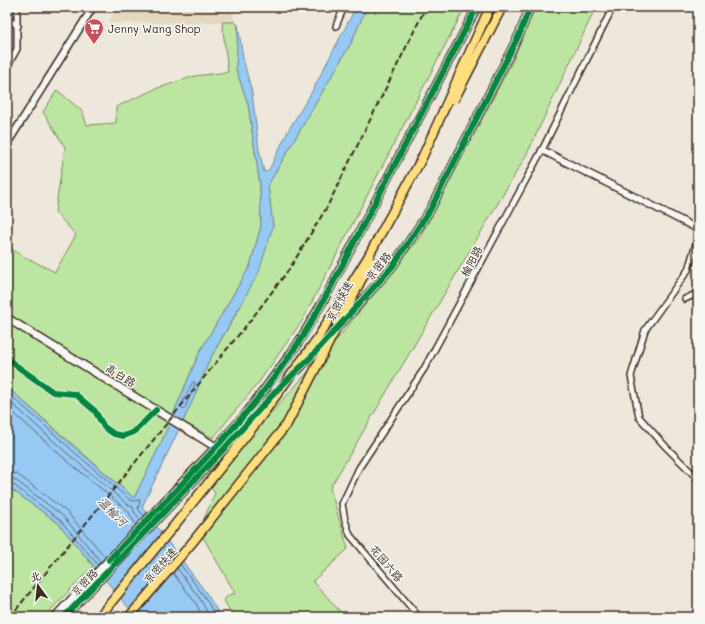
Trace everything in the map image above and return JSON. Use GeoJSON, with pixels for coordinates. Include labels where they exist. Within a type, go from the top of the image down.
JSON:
{"type":"FeatureCollection","features":[{"type":"Feature","properties":{"kind":"highway","name":"京密快速"},"geometry":{"type":"LineString","coordinates":[[99,617],[168,534],[257,422],[317,339],[368,257],[422,158],[490,7]]}},
{"type":"Feature","properties":{"kind":"highway","name":"京密快速"},"geometry":{"type":"LineString","coordinates":[[128,617],[191,544],[287,424],[502,7]]}},
{"type":"Feature","properties":{"kind":"main road","name":"京密路"},"geometry":{"type":"LineString","coordinates":[[219,449],[297,345],[325,298],[477,7]]}},
{"type":"Feature","properties":{"kind":"main road","name":"京密路"},"geometry":{"type":"LineString","coordinates":[[64,617],[219,449],[311,357],[392,267],[430,210],[520,33],[530,7]]}},
{"type":"Feature","properties":{"kind":"main road","name":"高白路"},"geometry":{"type":"LineString","coordinates":[[7,318],[219,449]]}},
{"type":"Feature","properties":{"kind":"main road","name":"京密路"},"geometry":{"type":"LineString","coordinates":[[55,617],[172,499]]}},
{"type":"Feature","properties":{"kind":"street"},"geometry":{"type":"LineString","coordinates":[[7,67],[17,50],[17,7]]}},
{"type":"Feature","properties":{"kind":"street"},"geometry":{"type":"LineString","coordinates":[[7,144],[93,7]]}},
{"type":"Feature","properties":{"kind":"street"},"geometry":{"type":"LineString","coordinates":[[336,26],[344,7]]}},
{"type":"Feature","properties":{"kind":"street","name":"榆阳路"},"geometry":{"type":"LineString","coordinates":[[344,520],[342,504],[359,468],[424,369],[542,150],[613,7]]}},
{"type":"Feature","properties":{"kind":"street"},"geometry":{"type":"LineString","coordinates":[[7,19],[18,26]]}},
{"type":"Feature","properties":{"kind":"street"},"geometry":{"type":"LineString","coordinates":[[542,150],[698,229]]}},
{"type":"Feature","properties":{"kind":"street"},"geometry":{"type":"LineString","coordinates":[[698,237],[688,270],[645,330],[631,376],[639,417],[698,479]]}},
{"type":"Feature","properties":{"kind":"street"},"geometry":{"type":"LineString","coordinates":[[685,299],[698,293]]}},
{"type":"Feature","properties":{"kind":"street","name":"花园六路"},"geometry":{"type":"LineString","coordinates":[[344,520],[350,535],[420,617]]}},
{"type":"Feature","properties":{"kind":"shaded area"},"geometry":{"type":"Polygon","coordinates":[[[117,7],[231,7],[235,22],[108,23],[117,7]]]}},
{"type":"Feature","properties":{"kind":"green space"},"geometry":{"type":"Polygon","coordinates":[[[367,7],[465,7],[302,321],[259,382],[213,438],[183,422],[209,361],[243,302],[273,226],[268,185],[351,43],[367,7]]]}},
{"type":"Feature","properties":{"kind":"green space"},"geometry":{"type":"Polygon","coordinates":[[[534,7],[596,7],[527,154],[330,488],[348,549],[313,581],[345,617],[234,617],[224,601],[227,596],[235,593],[199,530],[215,493],[209,486],[259,426],[334,343],[420,237],[513,60],[534,7]]]}},
{"type":"Feature","properties":{"kind":"green space"},"geometry":{"type":"Polygon","coordinates":[[[222,22],[235,22],[238,25],[236,69],[248,104],[260,185],[261,226],[250,266],[199,353],[162,441],[134,498],[7,387],[7,246],[55,272],[76,235],[55,212],[65,147],[43,112],[57,90],[82,111],[87,125],[116,123],[116,107],[155,89],[195,76],[228,72],[222,22]]]}},
{"type":"Feature","properties":{"kind":"green space"},"geometry":{"type":"Polygon","coordinates":[[[7,486],[58,523],[93,566],[44,617],[35,617],[31,615],[28,617],[7,617],[7,486]]]}},
{"type":"Feature","properties":{"kind":"water","name":"温榆河"},"geometry":{"type":"Polygon","coordinates":[[[356,7],[367,7],[351,43],[268,185],[273,226],[259,272],[209,361],[193,400],[142,507],[207,594],[221,617],[136,617],[58,523],[7,486],[7,387],[134,498],[162,441],[199,353],[250,266],[261,226],[260,185],[248,104],[236,69],[238,25],[243,58],[252,93],[259,149],[264,172],[269,170],[289,129],[310,95],[356,7]]]}},
{"type":"Feature","properties":{"kind":"railway"},"geometry":{"type":"LineString","coordinates":[[10,617],[253,317],[290,268],[327,207],[426,7]]}},
{"type":"Feature","properties":{"kind":"cycle path"},"geometry":{"type":"LineString","coordinates":[[109,560],[208,457],[254,403],[297,345],[334,281],[477,7]]}},
{"type":"Feature","properties":{"kind":"cycle path"},"geometry":{"type":"LineString","coordinates":[[64,617],[222,451],[278,389],[311,357],[392,267],[430,210],[520,33],[530,7]]}},
{"type":"Feature","properties":{"kind":"cycle path"},"geometry":{"type":"LineString","coordinates":[[7,359],[53,392],[75,394],[95,411],[104,427],[114,434],[124,436],[134,432],[156,410]]}},
{"type":"Feature","properties":{"kind":"place","name":"Jenny Wang Shop"},"geometry":{"type":"Point","coordinates":[94,45]}}]}
